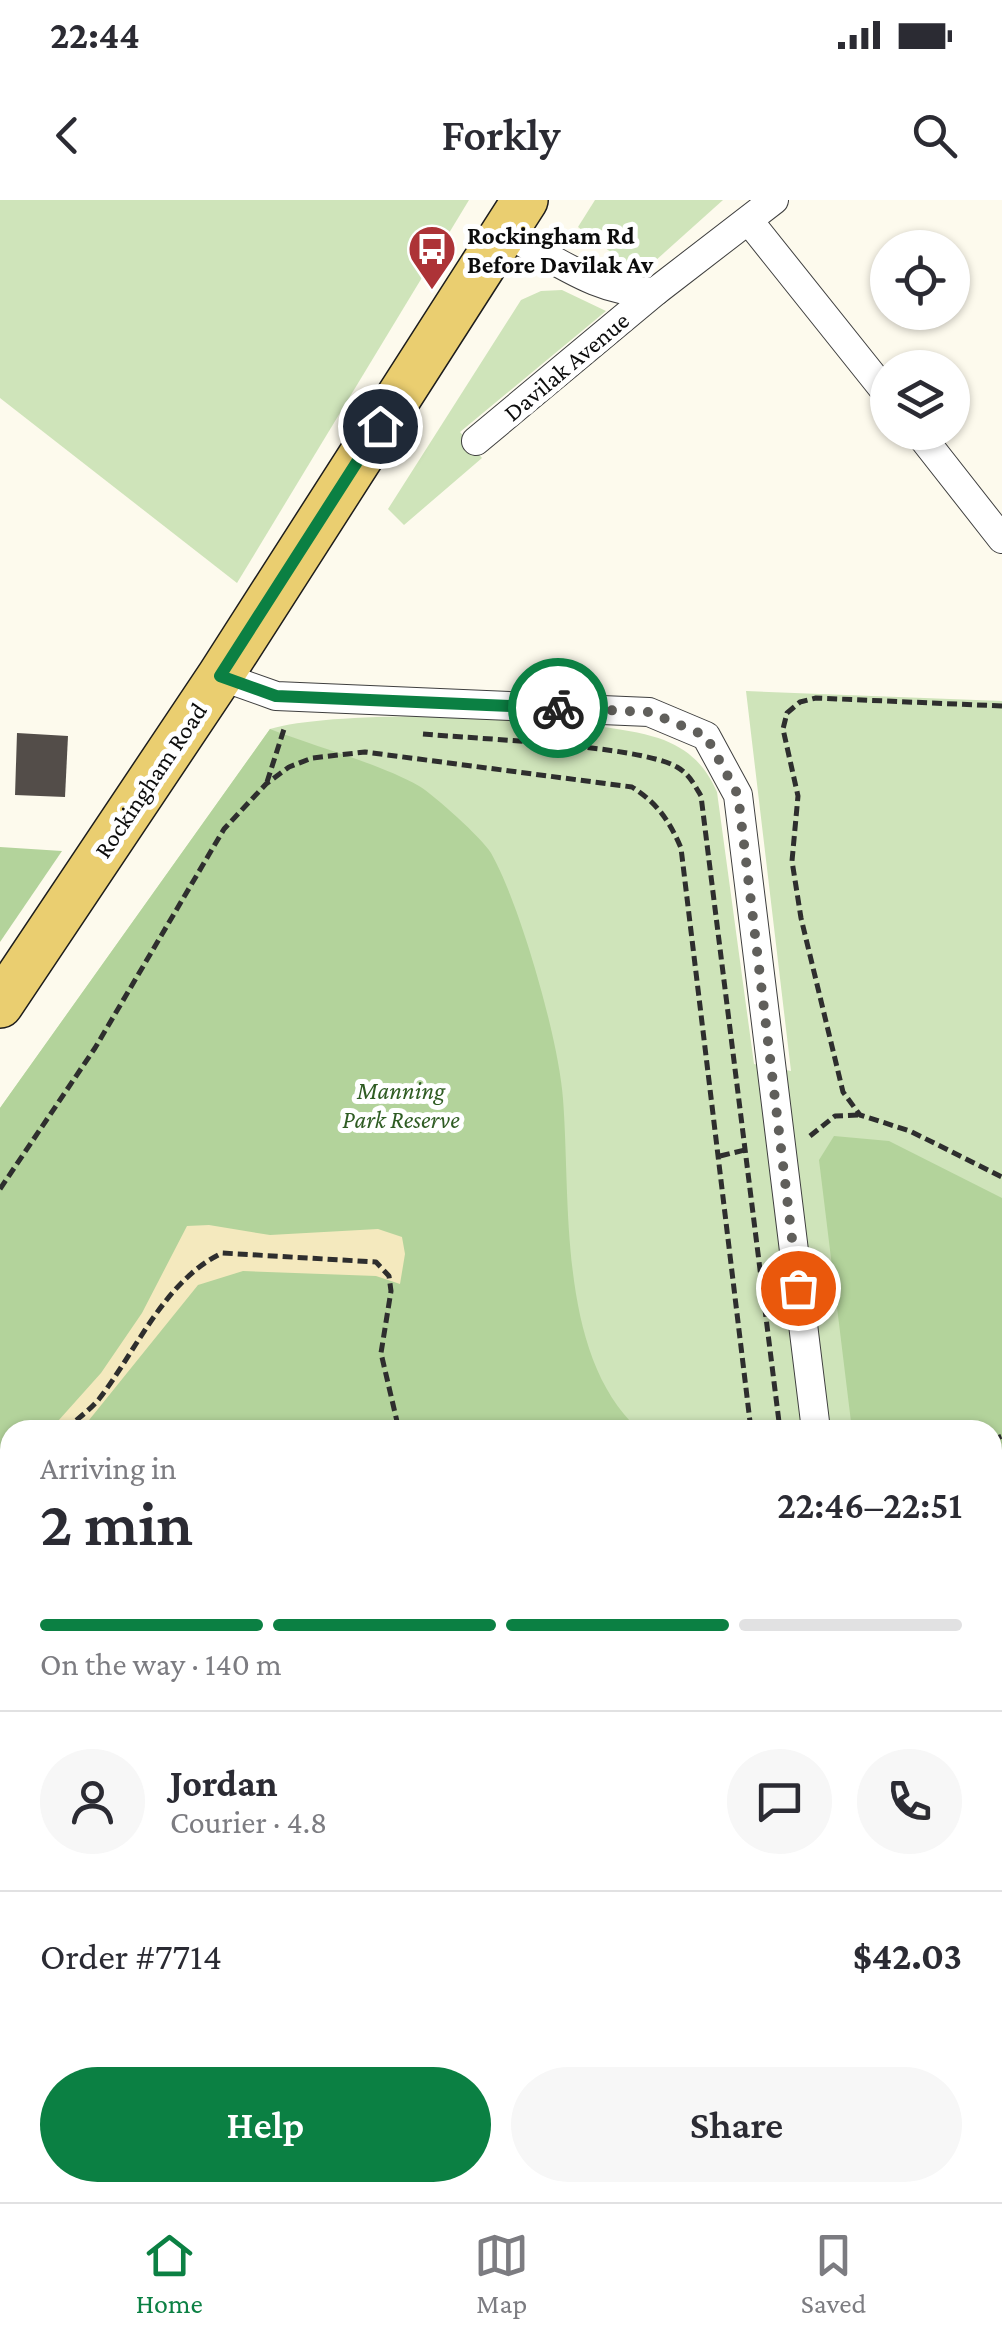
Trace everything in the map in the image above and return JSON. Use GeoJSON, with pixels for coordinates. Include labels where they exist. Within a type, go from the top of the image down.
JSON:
{"type":"FeatureCollection","features":[{"type":"Feature","properties":{"kind":"main road","name":"Rockingham Road"},"geometry":{"type":"LineString","coordinates":[[0,1005],[220,676],[515,216]]}},
{"type":"Feature","properties":{"kind":"street","name":"Davilak Avenue"},"geometry":{"type":"LineString","coordinates":[[476,441],[656,291],[774,200]]}},
{"type":"Feature","properties":{"kind":"street","name":"Davilak Avenue"},"geometry":{"type":"LineString","coordinates":[[515,216],[613,290],[656,291]]}},
{"type":"Feature","properties":{"kind":"street"},"geometry":{"type":"LineString","coordinates":[[749,221],[870,372]]}},
{"type":"Feature","properties":{"kind":"street"},"geometry":{"type":"LineString","coordinates":[[932,450],[1002,538]]}},
{"type":"Feature","properties":{"kind":"street"},"geometry":{"type":"LineString","coordinates":[[220,676],[276,696],[649,712],[706,736],[738,795],[815,1420]]}},
{"type":"Feature","properties":{"kind":"path"},"geometry":{"type":"LineString","coordinates":[[860,1115],[843,1092],[801,918],[792,861],[798,796],[784,719],[800,702],[816,698],[1002,706]]}},
{"type":"Feature","properties":{"kind":"path"},"geometry":{"type":"LineString","coordinates":[[266,784],[288,717],[276,717]]}},
{"type":"Feature","properties":{"kind":"path"},"geometry":{"type":"LineString","coordinates":[[406,732],[641,756],[680,768],[692,780],[700,796],[779,1420]]}},
{"type":"Feature","properties":{"kind":"path"},"geometry":{"type":"LineString","coordinates":[[0,1189],[95,1048],[224,829],[266,784],[312,758],[354,752],[610,780],[653,800],[670,821],[681,848],[750,1420]]}},
{"type":"Feature","properties":{"kind":"path"},"geometry":{"type":"LineString","coordinates":[[800,1144],[834,1116],[860,1115],[910,1131],[1002,1177]]}},
{"type":"Feature","properties":{"kind":"path"},"geometry":{"type":"LineString","coordinates":[[720,1156],[745,1150]]}},
{"type":"Feature","properties":{"kind":"path"},"geometry":{"type":"LineString","coordinates":[[76,1420],[98,1400],[170,1297],[201,1263],[222,1253],[376,1262],[389,1276],[391,1291],[381,1353],[396,1420]]}},
{"type":"Feature","properties":{"kind":"green space"},"geometry":{"type":"Polygon","coordinates":[[[0,200],[469,200],[237,583],[0,398],[0,200]]]}},
{"type":"Feature","properties":{"kind":"green space"},"geometry":{"type":"Polygon","coordinates":[[[595,200],[723,200],[655,261],[640,267],[621,260],[578,227],[595,200]]]}},
{"type":"Feature","properties":{"kind":"green space"},"geometry":{"type":"Polygon","coordinates":[[[562,290],[606,311],[460,432],[482,458],[404,525],[388,509],[521,300],[541,291],[562,290]]]}},
{"type":"Feature","properties":{"kind":"green space","name":"Manning Park Reserve"},"geometry":{"type":"Polygon","coordinates":[[[746,691],[1002,701],[1002,1420],[0,1420],[0,1108],[270,729],[352,718],[468,717],[631,731],[682,749],[703,767],[717,792],[754,1064],[791,1071],[746,691]]]}},
{"type":"Feature","properties":{"kind":"green space"},"geometry":{"type":"Polygon","coordinates":[[[270,729],[403,778],[435,798],[478,837],[491,853],[514,905],[546,1009],[560,1074],[569,1229],[581,1319],[594,1361],[613,1398],[631,1420],[0,1420],[0,1108],[270,729]]]}},
{"type":"Feature","properties":{"kind":"green space"},"geometry":{"type":"Polygon","coordinates":[[[0,847],[62,851],[0,942],[0,847]]]}},
{"type":"Feature","properties":{"kind":"green space"},"geometry":{"type":"Polygon","coordinates":[[[834,1136],[889,1141],[1002,1198],[1002,1420],[851,1420],[819,1160],[834,1136]]]}},
{"type":"Feature","properties":{"kind":"sand"},"geometry":{"type":"Polygon","coordinates":[[[209,1225],[270,1235],[378,1229],[402,1237],[405,1254],[400,1284],[376,1276],[243,1271],[198,1285],[89,1420],[59,1420],[101,1373],[142,1313],[187,1226],[209,1225]]]}},
{"type":"Feature","properties":{"kind":"building"},"geometry":{"type":"Polygon","coordinates":[[[17,733],[68,736],[65,797],[15,795],[17,733]]]}},
{"type":"Feature","properties":{"kind":"way so far"},"geometry":{"type":"LineString","coordinates":[[558,708],[649,712],[706,736],[738,795],[798,1288]]}},
{"type":"Feature","properties":{"kind":"place","name":"Rockingham Rd Before Davilak Av"},"geometry":{"type":"Point","coordinates":[432,292]}},
{"type":"Feature","properties":{"kind":"route"},"geometry":{"type":"LineString","coordinates":[[380,426],[220,676],[258,693],[276,696],[558,708]]}}]}
